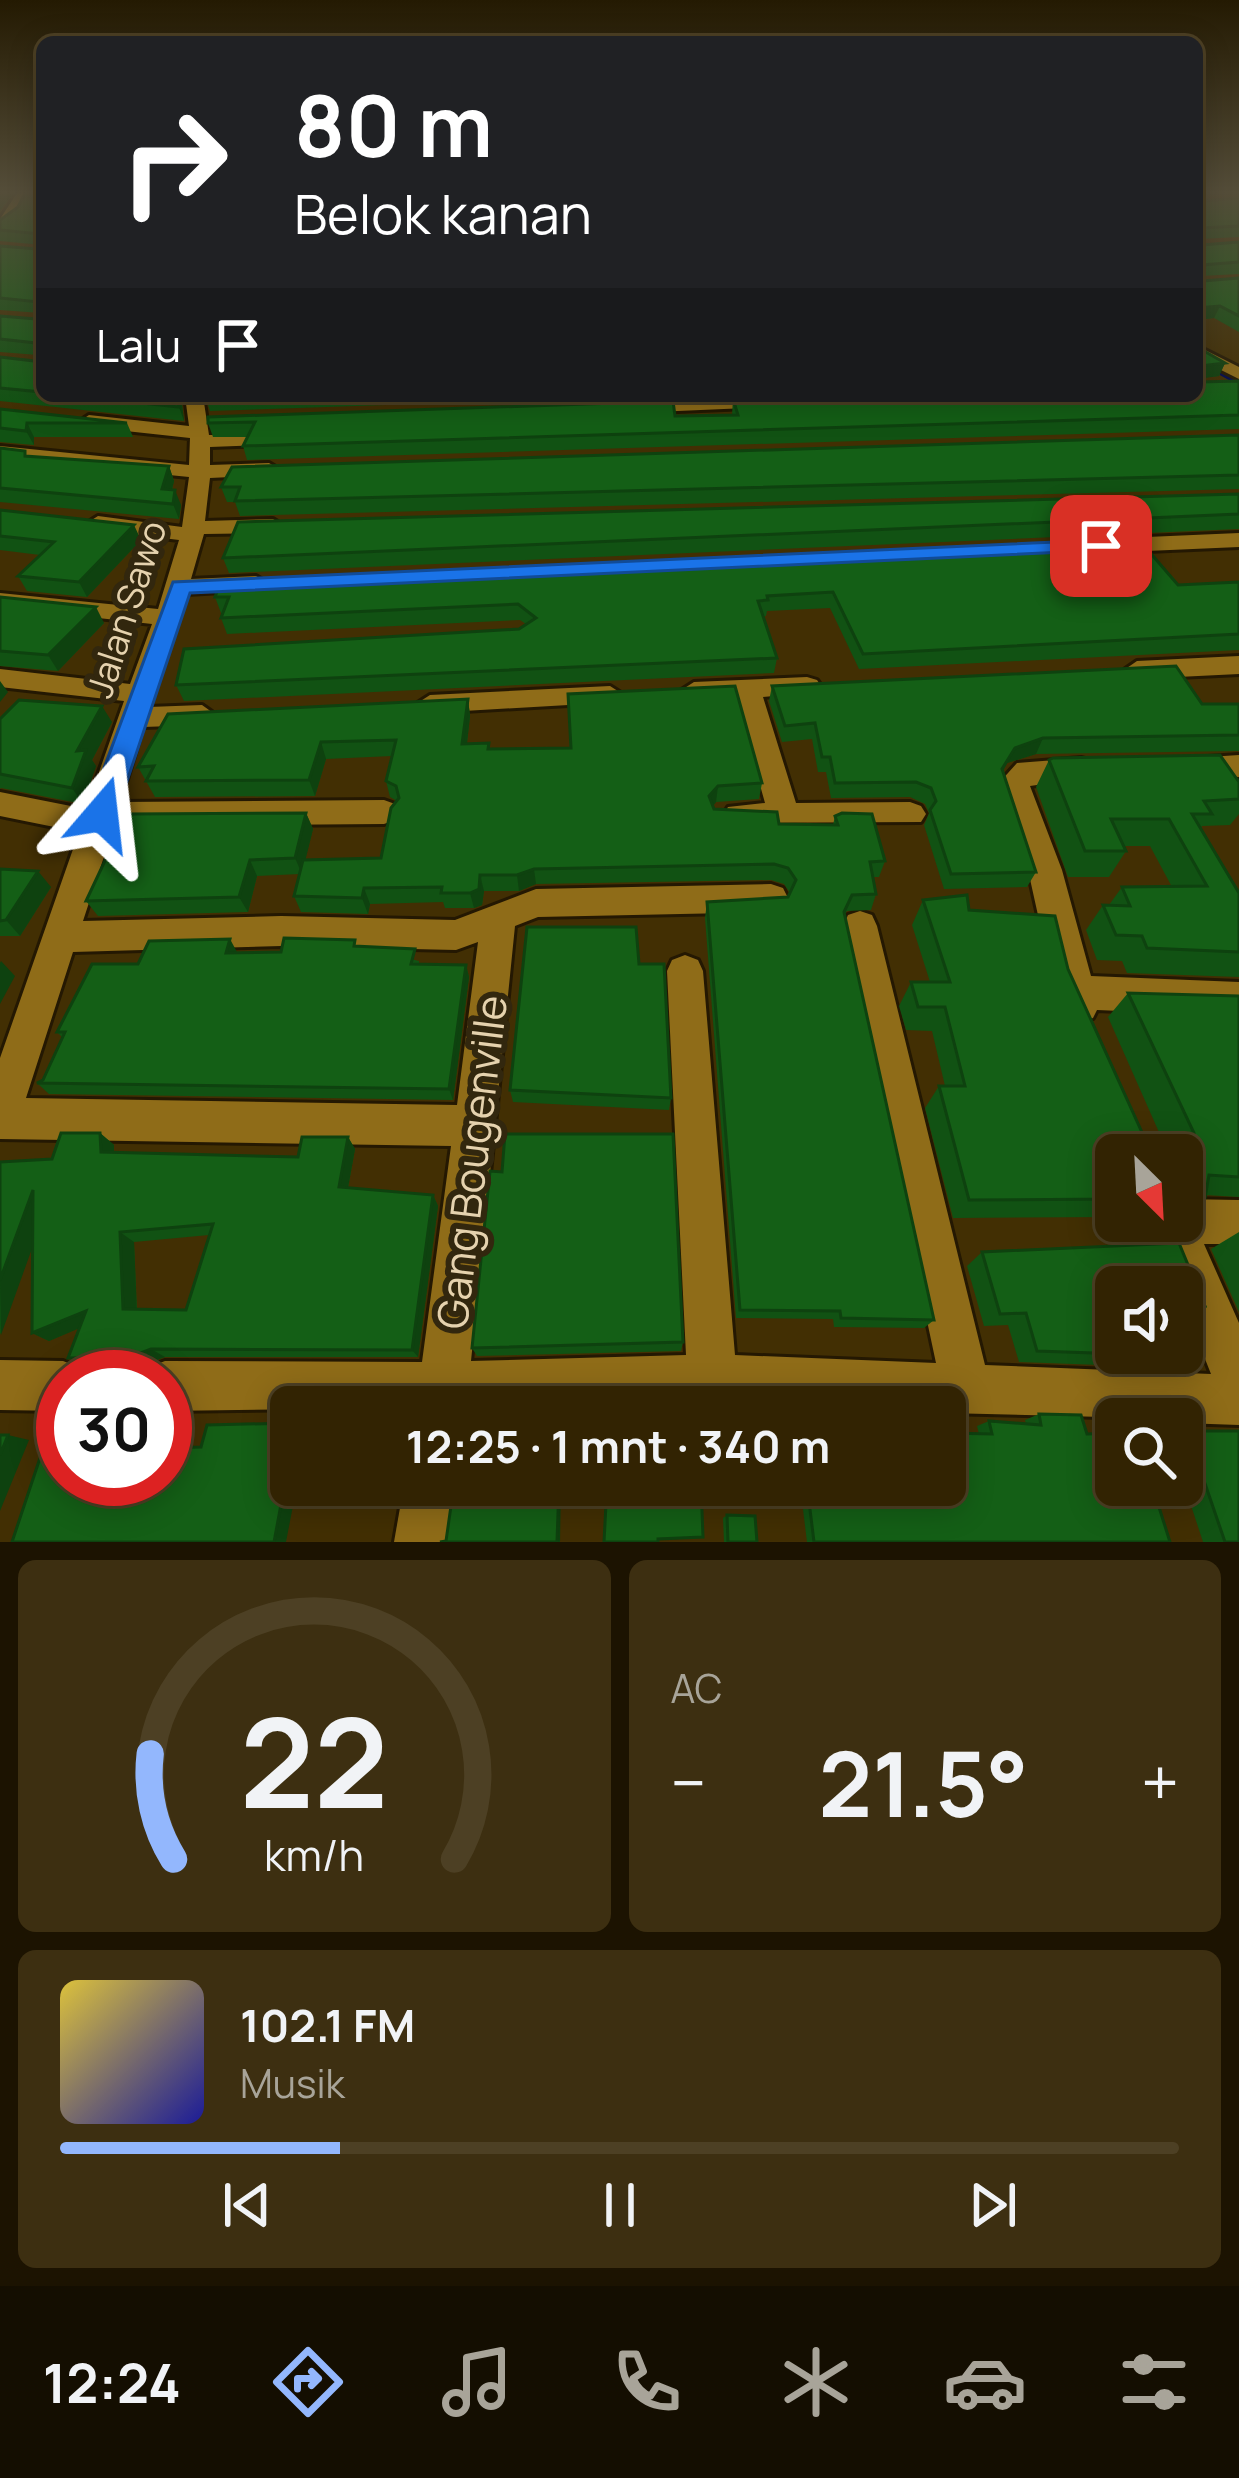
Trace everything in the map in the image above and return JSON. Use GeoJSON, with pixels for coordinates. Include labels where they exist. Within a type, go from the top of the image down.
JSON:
{"type":"FeatureCollection","features":[{"type":"Feature","properties":{"kind":"street"},"geometry":{"type":"LineString","coordinates":[[1203,357],[1231,383]]}},
{"type":"Feature","properties":{"kind":"street"},"geometry":{"type":"LineString","coordinates":[[605,407],[763,402]]}},
{"type":"Feature","properties":{"kind":"street"},"geometry":{"type":"LineString","coordinates":[[67,418],[199,423],[311,437]]}},
{"type":"Feature","properties":{"kind":"street"},"geometry":{"type":"LineString","coordinates":[[199,423],[296,418]]}},
{"type":"Feature","properties":{"kind":"street","name":"Jalan Sawo"},"geometry":{"type":"LineString","coordinates":[[0,1116],[136,706],[168,650],[169,618],[194,531],[201,472],[199,423]]}},
{"type":"Feature","properties":{"kind":"street"},"geometry":{"type":"LineString","coordinates":[[0,452],[201,472],[295,469]]}},
{"type":"Feature","properties":{"kind":"street"},"geometry":{"type":"LineString","coordinates":[[64,519],[194,531],[290,525]]}},
{"type":"Feature","properties":{"kind":"street"},"geometry":{"type":"LineString","coordinates":[[1074,547],[1239,540]]}},
{"type":"Feature","properties":{"kind":"street"},"geometry":{"type":"LineString","coordinates":[[181,586],[275,583]]}},
{"type":"Feature","properties":{"kind":"street"},"geometry":{"type":"LineString","coordinates":[[0,600],[169,618]]}},
{"type":"Feature","properties":{"kind":"street"},"geometry":{"type":"LineString","coordinates":[[1099,672],[1239,665]]}},
{"type":"Feature","properties":{"kind":"street"},"geometry":{"type":"LineString","coordinates":[[0,678],[136,706],[226,714]]}},
{"type":"Feature","properties":{"kind":"street"},"geometry":{"type":"LineString","coordinates":[[13,712],[38,684]]}},
{"type":"Feature","properties":{"kind":"street"},"geometry":{"type":"LineString","coordinates":[[676,692],[841,684]]}},
{"type":"Feature","properties":{"kind":"street"},"geometry":{"type":"LineString","coordinates":[[748,689],[784,814]]}},
{"type":"Feature","properties":{"kind":"street"},"geometry":{"type":"LineString","coordinates":[[392,706],[629,694]]}},
{"type":"Feature","properties":{"kind":"street"},"geometry":{"type":"LineString","coordinates":[[1149,768],[1239,766]]}},
{"type":"Feature","properties":{"kind":"street"},"geometry":{"type":"LineString","coordinates":[[1091,1033],[1074,992],[1045,870],[1014,783],[1022,774],[1037,770],[1105,769]]}},
{"type":"Feature","properties":{"kind":"street"},"geometry":{"type":"LineString","coordinates":[[0,805],[100,819],[384,812]]}},
{"type":"Feature","properties":{"kind":"street"},"geometry":{"type":"LineString","coordinates":[[727,814],[910,814]]}},
{"type":"Feature","properties":{"kind":"street"},"geometry":{"type":"LineString","coordinates":[[63,937],[456,934],[524,905],[558,901],[771,898]]}},
{"type":"Feature","properties":{"kind":"street","name":"Gang Bougenville"},"geometry":{"type":"LineString","coordinates":[[444,1386],[499,918]]}},
{"type":"Feature","properties":{"kind":"street"},"geometry":{"type":"LineString","coordinates":[[860,926],[966,1386]]}},
{"type":"Feature","properties":{"kind":"street"},"geometry":{"type":"LineString","coordinates":[[685,971],[712,1379]]}},
{"type":"Feature","properties":{"kind":"street"},"geometry":{"type":"LineString","coordinates":[[1074,992],[1239,999]]}},
{"type":"Feature","properties":{"kind":"street"},"geometry":{"type":"LineString","coordinates":[[0,1116],[477,1126]]}},
{"type":"Feature","properties":{"kind":"street"},"geometry":{"type":"LineString","coordinates":[[1203,1221],[1239,1222]]}},
{"type":"Feature","properties":{"kind":"street"},"geometry":{"type":"LineString","coordinates":[[1181,1242],[1239,1381]]}},
{"type":"Feature","properties":{"kind":"street"},"geometry":{"type":"LineString","coordinates":[[607,1386],[712,1379],[910,1386]]}},
{"type":"Feature","properties":{"kind":"street"},"geometry":{"type":"LineString","coordinates":[[0,1385],[36,1386]]}},
{"type":"Feature","properties":{"kind":"street"},"geometry":{"type":"LineString","coordinates":[[192,1387],[270,1390]]}},
{"type":"Feature","properties":{"kind":"street"},"geometry":{"type":"LineString","coordinates":[[966,1388],[1239,1400]]}},
{"type":"Feature","properties":{"kind":"street"},"geometry":{"type":"LineString","coordinates":[[421,1542],[427,1506]]}},
{"type":"Feature","properties":{"kind":"building"},"geometry":{"type":"Polygon","coordinates":[[[0,265],[36,265],[36,302],[0,298],[0,265]]]}},
{"type":"Feature","properties":{"kind":"building"},"geometry":{"type":"Polygon","coordinates":[[[1239,278],[1239,316],[1220,306],[1203,307],[1203,281],[1239,278]]]}},
{"type":"Feature","properties":{"kind":"building"},"geometry":{"type":"Polygon","coordinates":[[[0,316],[36,319],[36,343],[0,339],[0,316]]]}},
{"type":"Feature","properties":{"kind":"building"},"geometry":{"type":"Polygon","coordinates":[[[1203,350],[1225,363],[1203,366],[1203,350]]]}},
{"type":"Feature","properties":{"kind":"building"},"geometry":{"type":"Polygon","coordinates":[[[0,357],[35,361],[36,391],[0,388],[0,357]]]}},
{"type":"Feature","properties":{"kind":"building"},"geometry":{"type":"Polygon","coordinates":[[[1239,381],[1239,415],[243,446],[255,422],[208,423],[208,417],[644,402],[673,402],[675,416],[738,415],[734,402],[1203,402],[1203,382],[1239,381]]]}},
{"type":"Feature","properties":{"kind":"building"},"geometry":{"type":"Polygon","coordinates":[[[133,402],[178,402],[179,407],[133,402]]]}},
{"type":"Feature","properties":{"kind":"building"},"geometry":{"type":"Polygon","coordinates":[[[0,409],[127,423],[27,423],[26,431],[0,428],[0,409]]]}},
{"type":"Feature","properties":{"kind":"building"},"geometry":{"type":"Polygon","coordinates":[[[1239,435],[1239,475],[235,501],[240,487],[221,487],[232,467],[1239,435]]]}},
{"type":"Feature","properties":{"kind":"building"},"geometry":{"type":"Polygon","coordinates":[[[0,448],[25,451],[25,456],[169,466],[162,489],[175,490],[173,504],[0,488],[0,448]]]}},
{"type":"Feature","properties":{"kind":"building"},"geometry":{"type":"Polygon","coordinates":[[[1239,494],[1239,514],[223,558],[238,522],[1239,494]]]}},
{"type":"Feature","properties":{"kind":"building"},"geometry":{"type":"Polygon","coordinates":[[[0,510],[134,525],[79,582],[18,576],[54,542],[0,536],[0,510]]]}},
{"type":"Feature","properties":{"kind":"building"},"geometry":{"type":"Polygon","coordinates":[[[1140,541],[1178,585],[1239,582],[1239,634],[863,654],[833,592],[767,596],[768,600],[758,601],[777,658],[176,685],[184,649],[519,629],[536,618],[518,604],[221,618],[229,597],[215,597],[221,581],[1140,541]]]}},
{"type":"Feature","properties":{"kind":"building"},"geometry":{"type":"Polygon","coordinates":[[[0,597],[96,607],[48,655],[0,651],[0,597]]]}},
{"type":"Feature","properties":{"kind":"building"},"geometry":{"type":"Polygon","coordinates":[[[1176,666],[1202,704],[1239,704],[1239,735],[1043,738],[1015,748],[1002,769],[1036,872],[951,874],[930,810],[936,801],[931,788],[916,782],[835,783],[830,757],[822,757],[815,723],[785,726],[772,686],[1176,666]]]}},
{"type":"Feature","properties":{"kind":"building"},"geometry":{"type":"Polygon","coordinates":[[[735,686],[762,783],[718,786],[709,796],[714,809],[777,812],[779,824],[838,825],[835,816],[842,813],[872,814],[885,861],[870,862],[876,894],[852,895],[844,912],[934,1320],[841,1318],[840,1311],[740,1310],[707,902],[788,897],[796,880],[788,868],[774,864],[534,869],[517,875],[480,875],[479,889],[470,893],[441,893],[442,887],[364,888],[362,898],[294,896],[303,860],[381,858],[391,808],[399,798],[396,786],[386,781],[396,740],[321,742],[309,780],[146,781],[154,766],[138,767],[168,714],[468,699],[462,744],[489,743],[488,749],[571,748],[568,694],[735,686]]]}},
{"type":"Feature","properties":{"kind":"building"},"geometry":{"type":"Polygon","coordinates":[[[19,700],[102,706],[77,751],[86,750],[72,788],[0,774],[0,719],[19,700]]]}},
{"type":"Feature","properties":{"kind":"building"},"geometry":{"type":"Polygon","coordinates":[[[1220,755],[1239,782],[1239,799],[1204,801],[1212,814],[1192,814],[1239,893],[1239,952],[1147,948],[1142,936],[1116,935],[1103,905],[1130,906],[1122,887],[1207,886],[1169,819],[1111,819],[1126,851],[1085,851],[1049,760],[1220,755]]]}},
{"type":"Feature","properties":{"kind":"building"},"geometry":{"type":"Polygon","coordinates":[[[306,813],[295,858],[250,860],[239,897],[86,901],[127,814],[306,813]]]}},
{"type":"Feature","properties":{"kind":"building"},"geometry":{"type":"Polygon","coordinates":[[[0,869],[38,871],[6,920],[0,921],[0,869]]]}},
{"type":"Feature","properties":{"kind":"building"},"geometry":{"type":"Polygon","coordinates":[[[967,895],[969,910],[1055,916],[1068,969],[1143,1134],[1095,1134],[1095,1199],[969,1200],[939,1086],[965,1086],[945,1007],[918,1007],[911,982],[950,982],[923,900],[967,895]]]}},
{"type":"Feature","properties":{"kind":"building"},"geometry":{"type":"Polygon","coordinates":[[[527,927],[636,927],[639,964],[664,964],[671,1098],[510,1090],[527,927]]]}},
{"type":"Feature","properties":{"kind":"building"},"geometry":{"type":"Polygon","coordinates":[[[284,938],[355,940],[354,946],[415,949],[411,964],[466,965],[449,1089],[37,1083],[43,1080],[65,1032],[57,1032],[92,964],[138,964],[149,941],[230,939],[226,953],[281,952],[284,938]]]}},
{"type":"Feature","properties":{"kind":"building"},"geometry":{"type":"Polygon","coordinates":[[[1128,993],[1239,996],[1239,1177],[1209,1175],[1205,1198],[1203,1134],[1193,1134],[1128,993]]]}},
{"type":"Feature","properties":{"kind":"building"},"geometry":{"type":"Polygon","coordinates":[[[61,1133],[100,1133],[101,1152],[298,1157],[302,1137],[348,1137],[339,1187],[433,1195],[412,1350],[71,1350],[86,1311],[32,1333],[33,1190],[0,1280],[0,1162],[52,1159],[61,1133]],[[213,1224],[120,1232],[123,1309],[186,1310],[213,1224]]]}},
{"type":"Feature","properties":{"kind":"building"},"geometry":{"type":"Polygon","coordinates":[[[505,1134],[673,1134],[683,1342],[472,1348],[490,1171],[502,1172],[505,1134]]]}},
{"type":"Feature","properties":{"kind":"building"},"geometry":{"type":"Polygon","coordinates":[[[1179,1243],[1188,1266],[1095,1266],[1095,1353],[1037,1351],[1026,1313],[1000,1314],[982,1252],[1179,1243]]]}},
{"type":"Feature","properties":{"kind":"building"},"geometry":{"type":"Polygon","coordinates":[[[1039,1414],[1081,1415],[1087,1434],[1095,1434],[1095,1506],[1159,1506],[1170,1542],[814,1542],[810,1506],[966,1506],[966,1433],[992,1434],[989,1421],[1041,1425],[1039,1414]]]}},
{"type":"Feature","properties":{"kind":"building"},"geometry":{"type":"Polygon","coordinates":[[[270,1424],[270,1506],[281,1506],[274,1542],[12,1542],[36,1470],[36,1506],[192,1506],[192,1447],[201,1447],[207,1425],[270,1424]]]}},
{"type":"Feature","properties":{"kind":"building"},"geometry":{"type":"Polygon","coordinates":[[[1203,1431],[1239,1431],[1239,1542],[1225,1542],[1203,1478],[1203,1431]]]}},
{"type":"Feature","properties":{"kind":"building"},"geometry":{"type":"Polygon","coordinates":[[[451,1506],[558,1506],[557,1542],[440,1542],[446,1541],[451,1506]]]}},
{"type":"Feature","properties":{"kind":"building"},"geometry":{"type":"Polygon","coordinates":[[[606,1506],[702,1506],[703,1537],[604,1542],[606,1506]]]}},
{"type":"Feature","properties":{"kind":"building"},"geometry":{"type":"Polygon","coordinates":[[[727,1515],[755,1516],[757,1542],[728,1542],[727,1515]]]}},
{"type":"Feature","properties":{"kind":"waterway"},"geometry":{"type":"LineString","coordinates":[[1203,363],[1239,383]]}},
{"type":"Feature","properties":{"kind":"route"},"geometry":{"type":"LineString","coordinates":[[102,814],[131,718],[181,586],[1101,546]]}}]}
